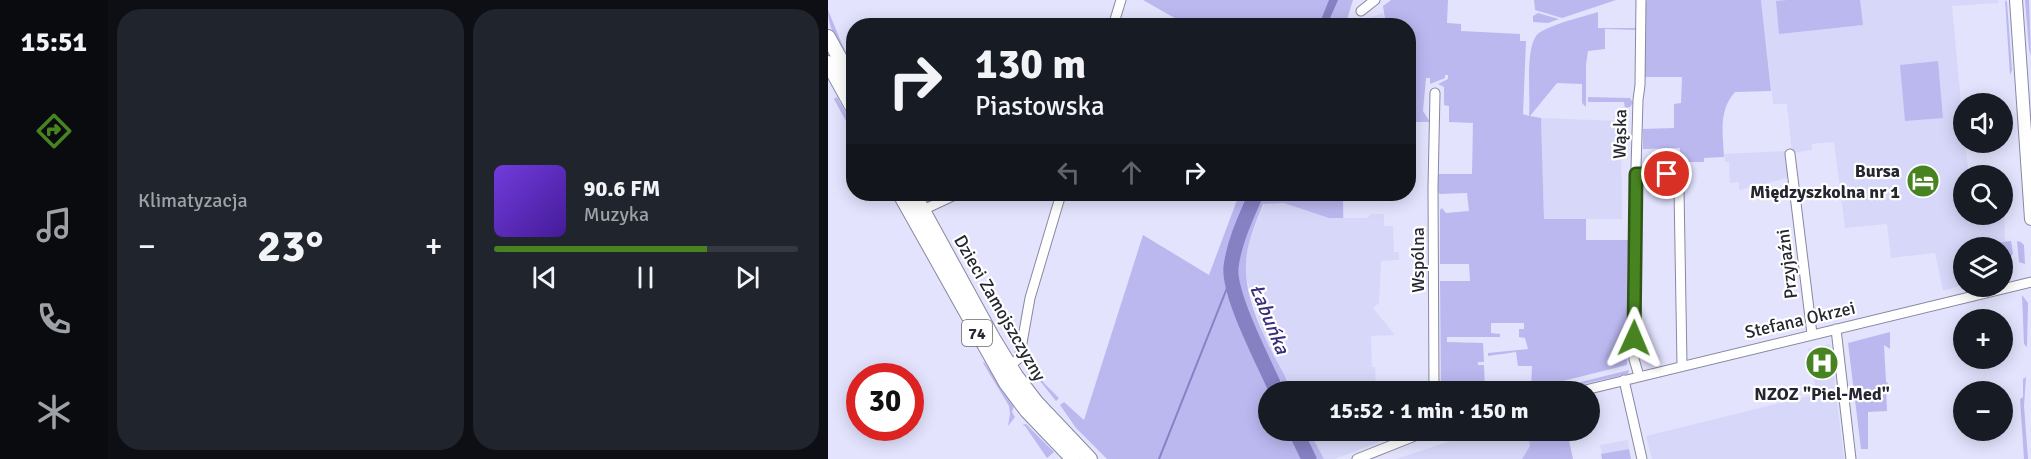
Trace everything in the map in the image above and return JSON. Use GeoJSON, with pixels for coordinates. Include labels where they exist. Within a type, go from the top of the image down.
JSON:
{"type":"FeatureCollection","features":[{"type":"Feature","properties":{"kind":"main road"},"geometry":{"type":"LineString","coordinates":[[828,37],[846,70]]}},
{"type":"Feature","properties":{"kind":"main road"},"geometry":{"type":"LineString","coordinates":[[828,63],[846,96]]}},
{"type":"Feature","properties":{"kind":"main road","name":"Dzieci Zamojszczyzny"},"geometry":{"type":"LineString","coordinates":[[904,201],[1005,369],[1090,459]]}},
{"type":"Feature","properties":{"kind":"main road","name":"Dzieci Zamojszczyzny"},"geometry":{"type":"LineString","coordinates":[[918,201],[1027,411],[1073,459]]}},
{"type":"Feature","properties":{"kind":"street"},"geometry":{"type":"LineString","coordinates":[[1115,18],[1121,0]]}},
{"type":"Feature","properties":{"kind":"street"},"geometry":{"type":"LineString","coordinates":[[1361,10],[1375,0]]}},
{"type":"Feature","properties":{"kind":"street","name":"Wąska"},"geometry":{"type":"LineString","coordinates":[[1639,376],[1634,359],[1641,0]]}},
{"type":"Feature","properties":{"kind":"street"},"geometry":{"type":"LineString","coordinates":[[2016,0],[2031,219]]}},
{"type":"Feature","properties":{"kind":"street","name":"Wspólna"},"geometry":{"type":"LineString","coordinates":[[1434,381],[1432,187],[1435,93]]}},
{"type":"Feature","properties":{"kind":"street","name":"Przyjaźni"},"geometry":{"type":"LineString","coordinates":[[1790,154],[1812,334]]}},
{"type":"Feature","properties":{"kind":"street"},"geometry":{"type":"LineString","coordinates":[[1636,174],[1667,174],[1673,178],[1679,189],[1682,365]]}},
{"type":"Feature","properties":{"kind":"street"},"geometry":{"type":"LineString","coordinates":[[923,210],[942,201]]}},
{"type":"Feature","properties":{"kind":"street"},"geometry":{"type":"LineString","coordinates":[[1005,369],[1018,359],[1020,354],[1030,298],[1059,201]]}},
{"type":"Feature","properties":{"kind":"street","name":"Stefana Okrzei"},"geometry":{"type":"LineString","coordinates":[[1600,386],[2031,282]]}},
{"type":"Feature","properties":{"kind":"street"},"geometry":{"type":"LineString","coordinates":[[1836,328],[1851,459]]}},
{"type":"Feature","properties":{"kind":"street"},"geometry":{"type":"LineString","coordinates":[[1624,380],[1642,459]]}},
{"type":"Feature","properties":{"kind":"street"},"geometry":{"type":"LineString","coordinates":[[1357,459],[1402,441]]}},
{"type":"Feature","properties":{"kind":"shaded area"},"geometry":{"type":"Polygon","coordinates":[[[1143,0],[1353,0],[1347,18],[1175,18],[1143,0]]]}},
{"type":"Feature","properties":{"kind":"shaded area"},"geometry":{"type":"Polygon","coordinates":[[[1329,0],[1338,0],[1330,18],[1322,18],[1329,0]]]}},
{"type":"Feature","properties":{"kind":"shaded area"},"geometry":{"type":"Polygon","coordinates":[[[1391,0],[1448,0],[1447,23],[1461,24],[1461,31],[1520,34],[1520,41],[1526,41],[1523,114],[1529,116],[1531,48],[1539,33],[1598,12],[1598,28],[1636,28],[1637,30],[1605,29],[1605,49],[1588,51],[1586,107],[1582,103],[1582,84],[1557,83],[1530,116],[1541,118],[1544,219],[1586,219],[1586,240],[1628,240],[1627,365],[1563,381],[1531,381],[1532,366],[1518,366],[1516,352],[1488,356],[1488,353],[1528,349],[1525,338],[1519,337],[1519,329],[1524,329],[1524,323],[1491,323],[1491,333],[1500,334],[1500,337],[1447,337],[1447,342],[1483,343],[1484,362],[1478,362],[1478,365],[1484,365],[1485,381],[1441,381],[1440,281],[1470,281],[1469,264],[1440,264],[1440,210],[1442,208],[1446,213],[1469,211],[1467,193],[1440,194],[1437,191],[1438,174],[1472,174],[1473,123],[1449,122],[1449,106],[1444,105],[1444,87],[1438,84],[1448,79],[1448,75],[1430,84],[1430,78],[1426,78],[1423,111],[1430,122],[1416,122],[1416,18],[1385,18],[1383,6],[1391,0]]]}},
{"type":"Feature","properties":{"kind":"shaded area"},"geometry":{"type":"Polygon","coordinates":[[[1534,0],[1616,0],[1562,18],[1535,10],[1534,0]]]}},
{"type":"Feature","properties":{"kind":"shaded area"},"geometry":{"type":"Polygon","coordinates":[[[1647,0],[1761,0],[1771,91],[1735,92],[1730,99],[1723,123],[1724,157],[1704,158],[1704,162],[1680,162],[1680,148],[1643,149],[1643,129],[1674,128],[1674,104],[1681,103],[1682,77],[1644,77],[1645,4],[1647,0]]]}},
{"type":"Feature","properties":{"kind":"shaded area"},"geometry":{"type":"Polygon","coordinates":[[[1761,0],[1998,0],[1998,3],[1952,6],[1960,93],[1953,93],[1953,153],[1966,153],[1968,165],[1953,165],[1953,225],[2004,225],[2005,237],[1953,237],[1953,288],[1943,291],[1935,253],[1891,258],[1887,224],[1845,228],[1834,142],[1812,144],[1812,150],[1792,153],[1787,104],[1773,104],[1761,0]]]}},
{"type":"Feature","properties":{"kind":"shaded area"},"geometry":{"type":"Polygon","coordinates":[[[1860,0],[1863,25],[1779,34],[1776,1],[1860,0]]]}},
{"type":"Feature","properties":{"kind":"shaded area"},"geometry":{"type":"Polygon","coordinates":[[[2005,0],[2012,70],[2010,75],[2005,0]]]}},
{"type":"Feature","properties":{"kind":"shaded area"},"geometry":{"type":"Polygon","coordinates":[[[2025,0],[2029,0],[2031,56],[2029,49],[2025,0]]]}},
{"type":"Feature","properties":{"kind":"shaded area"},"geometry":{"type":"Polygon","coordinates":[[[828,10],[846,52],[846,60],[833,34],[828,10]]]}},
{"type":"Feature","properties":{"kind":"shaded area"},"geometry":{"type":"Polygon","coordinates":[[[1383,13],[1384,18],[1369,18],[1383,13]]]}},
{"type":"Feature","properties":{"kind":"shaded area"},"geometry":{"type":"Polygon","coordinates":[[[1538,13],[1559,19],[1548,23],[1533,22],[1533,16],[1538,13]]]}},
{"type":"Feature","properties":{"kind":"shaded area"},"geometry":{"type":"Polygon","coordinates":[[[1938,61],[1943,118],[1905,121],[1900,65],[1938,61]]]}},
{"type":"Feature","properties":{"kind":"shaded area"},"geometry":{"type":"Polygon","coordinates":[[[837,97],[846,113],[846,121],[834,99],[837,97]]]}},
{"type":"Feature","properties":{"kind":"shaded area"},"geometry":{"type":"Polygon","coordinates":[[[1588,97],[1630,98],[1633,103],[1630,107],[1625,108],[1624,102],[1588,102],[1588,97]]]}},
{"type":"Feature","properties":{"kind":"shaded area"},"geometry":{"type":"Polygon","coordinates":[[[1541,118],[1621,121],[1622,219],[1544,219],[1541,118]]]}},
{"type":"Feature","properties":{"kind":"shaded area"},"geometry":{"type":"Polygon","coordinates":[[[1787,151],[1791,177],[1739,190],[1739,182],[1730,183],[1729,162],[1725,162],[1724,154],[1787,151]]]}},
{"type":"Feature","properties":{"kind":"shaded area"},"geometry":{"type":"Polygon","coordinates":[[[1237,201],[1343,201],[1343,218],[1329,218],[1284,203],[1263,204],[1250,240],[1246,262],[1247,284],[1253,307],[1266,340],[1287,381],[1258,381],[1258,441],[1314,441],[1324,459],[1107,459],[1076,428],[1060,405],[1064,402],[1084,420],[1143,235],[1209,275],[1237,201]]]}},
{"type":"Feature","properties":{"kind":"shaded area"},"geometry":{"type":"Polygon","coordinates":[[[1265,201],[1343,201],[1344,218],[1367,218],[1371,214],[1384,214],[1384,226],[1393,226],[1394,252],[1399,252],[1399,260],[1381,261],[1379,303],[1373,308],[1395,335],[1371,336],[1372,367],[1375,367],[1376,381],[1288,381],[1263,334],[1246,276],[1245,261],[1249,241],[1265,201]]]}},
{"type":"Feature","properties":{"kind":"shaded area"},"geometry":{"type":"Polygon","coordinates":[[[2017,241],[2024,245],[2025,264],[2019,262],[2017,241]]]}},
{"type":"Feature","properties":{"kind":"shaded area"},"geometry":{"type":"Polygon","coordinates":[[[2022,295],[2028,303],[2027,347],[2024,344],[2022,295]]]}},
{"type":"Feature","properties":{"kind":"shaded area"},"geometry":{"type":"Polygon","coordinates":[[[1890,332],[1890,349],[1884,345],[1886,381],[1891,388],[1886,388],[1887,411],[1868,412],[1868,449],[1861,449],[1848,343],[1890,332]]]}},
{"type":"Feature","properties":{"kind":"shaded area"},"geometry":{"type":"Polygon","coordinates":[[[1830,344],[1844,459],[1652,459],[1646,436],[1817,394],[1808,349],[1830,344]]]}},
{"type":"Feature","properties":{"kind":"shaded area"},"geometry":{"type":"Polygon","coordinates":[[[1024,354],[1044,383],[1059,398],[1056,401],[1025,362],[1024,354]]]}},
{"type":"Feature","properties":{"kind":"shaded area"},"geometry":{"type":"Polygon","coordinates":[[[984,362],[1014,406],[1012,412],[1015,417],[1008,426],[1009,406],[984,362]]]}},
{"type":"Feature","properties":{"kind":"shaded area"},"geometry":{"type":"Polygon","coordinates":[[[1629,370],[1628,374],[1597,381],[1585,381],[1629,370]]]}},
{"type":"Feature","properties":{"kind":"shaded area"},"geometry":{"type":"Polygon","coordinates":[[[2026,377],[2024,406],[2028,459],[2024,459],[2020,399],[2023,397],[2023,379],[2026,377]]]}},
{"type":"Feature","properties":{"kind":"shaded area"},"geometry":{"type":"Polygon","coordinates":[[[1026,424],[1054,452],[1047,458],[1022,425],[1026,424]]]}},
{"type":"Feature","properties":{"kind":"shaded area"},"geometry":{"type":"Polygon","coordinates":[[[1628,440],[1629,449],[1602,454],[1600,445],[1628,440]]]}},
{"type":"Feature","properties":{"kind":"shaded area"},"geometry":{"type":"Polygon","coordinates":[[[1314,441],[1379,441],[1335,459],[1324,459],[1314,441]]]}},
{"type":"Feature","properties":{"kind":"shaded area"},"geometry":{"type":"Polygon","coordinates":[[[1451,441],[1529,441],[1530,446],[1522,459],[1396,459],[1451,441]]]}},
{"type":"Feature","properties":{"kind":"shaded area"},"geometry":{"type":"Polygon","coordinates":[[[1529,441],[1569,441],[1573,459],[1522,459],[1530,446],[1529,441]]]}},
{"type":"Feature","properties":{"kind":"shaded area"},"geometry":{"type":"Polygon","coordinates":[[[1629,449],[1631,459],[1602,459],[1601,454],[1629,449]]]}},
{"type":"Feature","properties":{"kind":"waterway","name":"Łabuńka"},"geometry":{"type":"LineString","coordinates":[[1253,201],[1235,248],[1231,267],[1232,279],[1241,311],[1272,381]]}},
{"type":"Feature","properties":{"kind":"waterway"},"geometry":{"type":"LineString","coordinates":[[1159,459],[1231,278]]}},
{"type":"Feature","properties":{"kind":"waterway","name":"Łabuńka"},"geometry":{"type":"LineString","coordinates":[[1300,441],[1309,459]]}},
{"type":"Feature","properties":{"kind":"place","name":"Bursa Międzyszkolna nr 1"},"geometry":{"type":"Point","coordinates":[1923,181]}},
{"type":"Feature","properties":{"kind":"place","name":"NZOZ \"Piel-Med\""},"geometry":{"type":"Point","coordinates":[1822,363]}},
{"type":"Feature","properties":{"kind":"route"},"geometry":{"type":"LineString","coordinates":[[1634,338],[1636,174],[1667,174]]}}]}
